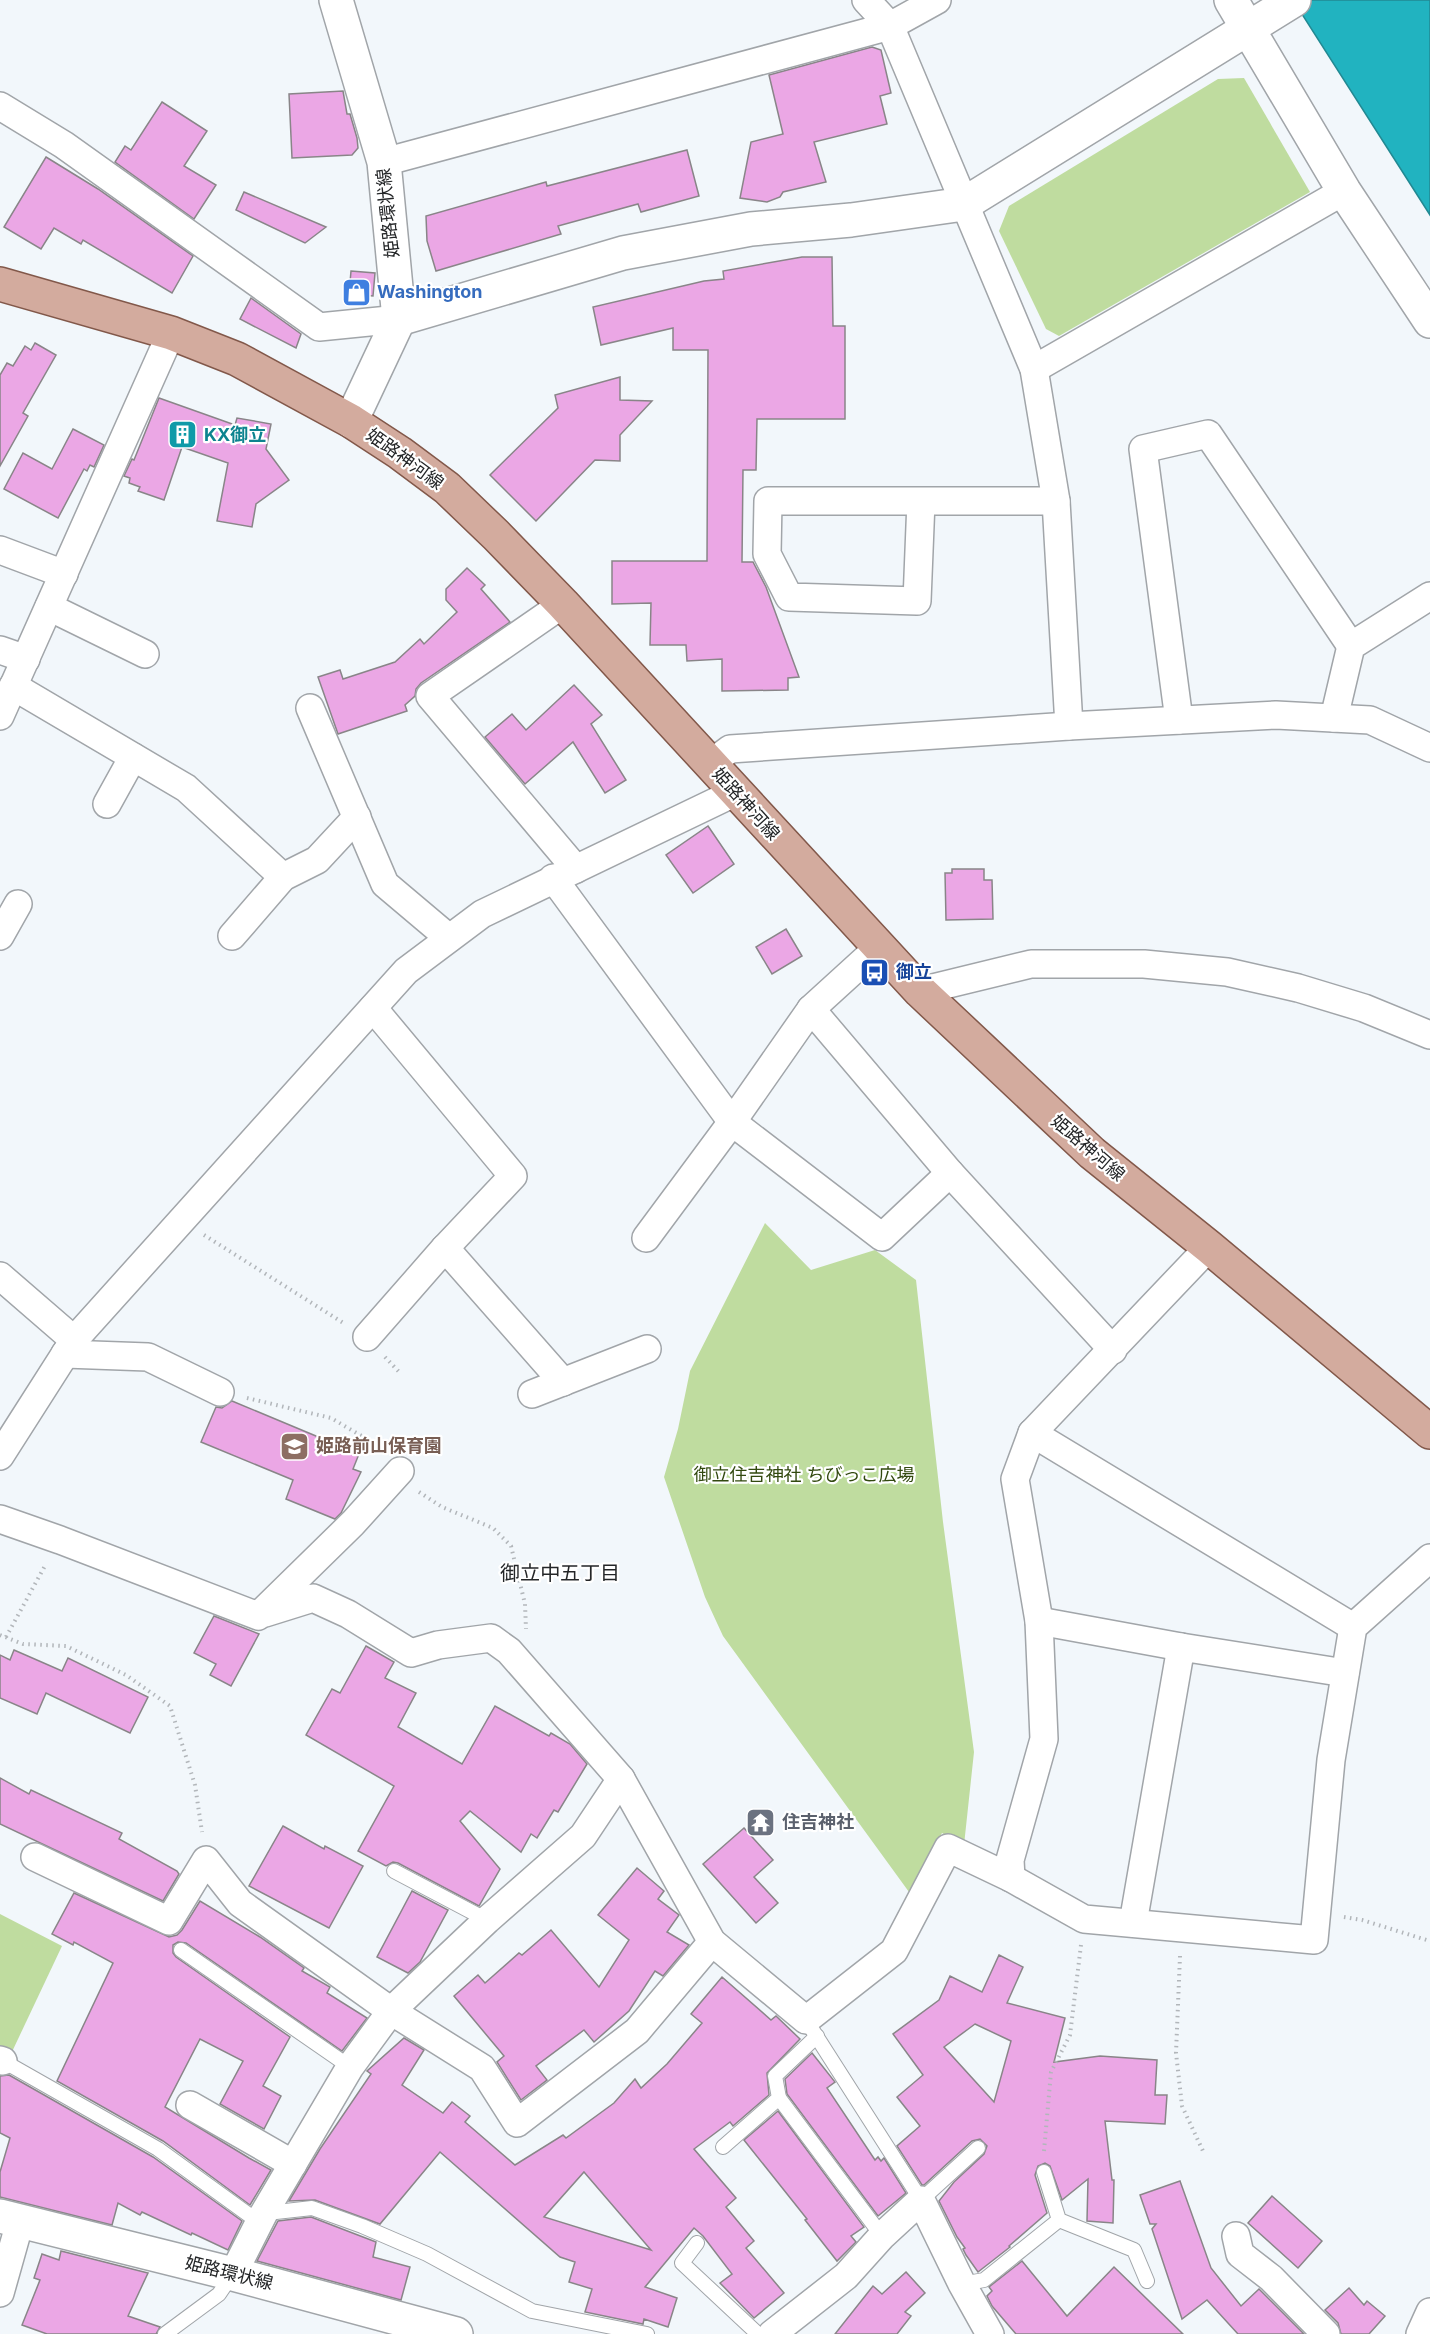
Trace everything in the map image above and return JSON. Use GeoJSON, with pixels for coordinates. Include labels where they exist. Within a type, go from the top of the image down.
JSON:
{"type":"FeatureCollection","features":[{"type":"Feature","properties":{"kind":"main road","name":"姫路神河線"},"geometry":{"type":"LineString","coordinates":[[0,284],[171,333],[237,359],[351,421],[400,453],[447,488],[563,604],[920,991],[1092,1154],[1209,1247],[1430,1432]]}},
{"type":"Feature","properties":{"kind":"street","name":"姫路環状線"},"geometry":{"type":"LineString","coordinates":[[336,0],[384,162],[399,319]]}},
{"type":"Feature","properties":{"kind":"street"},"geometry":{"type":"LineString","coordinates":[[866,0],[890,26],[1034,369],[1056,501],[1069,726]]}},
{"type":"Feature","properties":{"kind":"street"},"geometry":{"type":"LineString","coordinates":[[384,162],[890,26],[937,0]]}},
{"type":"Feature","properties":{"kind":"street"},"geometry":{"type":"LineString","coordinates":[[1231,0],[1344,191],[1430,321]]}},
{"type":"Feature","properties":{"kind":"street"},"geometry":{"type":"LineString","coordinates":[[0,106],[64,145],[319,327],[399,319],[623,254],[751,229],[964,204],[1294,0]]}},
{"type":"Feature","properties":{"kind":"street"},"geometry":{"type":"LineString","coordinates":[[1034,369],[1344,191]]}},
{"type":"Feature","properties":{"kind":"street"},"geometry":{"type":"LineString","coordinates":[[351,421],[399,319]]}},
{"type":"Feature","properties":{"kind":"street"},"geometry":{"type":"LineString","coordinates":[[0,716],[171,333]]}},
{"type":"Feature","properties":{"kind":"street"},"geometry":{"type":"LineString","coordinates":[[1179,720],[1143,449],[1208,434],[1351,646]]}},
{"type":"Feature","properties":{"kind":"street"},"geometry":{"type":"LineString","coordinates":[[921,501],[917,601],[789,597],[767,554],[768,501],[921,501],[1056,501]]}},
{"type":"Feature","properties":{"kind":"street"},"geometry":{"type":"LineString","coordinates":[[0,550],[64,574]]}},
{"type":"Feature","properties":{"kind":"street"},"geometry":{"type":"LineString","coordinates":[[1334,718],[1351,646],[1430,596]]}},
{"type":"Feature","properties":{"kind":"street"},"geometry":{"type":"LineString","coordinates":[[563,604],[430,696],[565,874],[732,1122],[882,1237],[950,1173]]}},
{"type":"Feature","properties":{"kind":"street"},"geometry":{"type":"LineString","coordinates":[[49,607],[145,654]]}},
{"type":"Feature","properties":{"kind":"street"},"geometry":{"type":"LineString","coordinates":[[0,650],[26,659]]}},
{"type":"Feature","properties":{"kind":"street"},"geometry":{"type":"LineString","coordinates":[[13,686],[186,788],[283,877]]}},
{"type":"Feature","properties":{"kind":"street"},"geometry":{"type":"LineString","coordinates":[[310,708],[385,884],[449,938]]}},
{"type":"Feature","properties":{"kind":"street"},"geometry":{"type":"LineString","coordinates":[[710,764],[730,749],[1069,726],[1276,715],[1370,720],[1430,748]]}},
{"type":"Feature","properties":{"kind":"street"},"geometry":{"type":"LineString","coordinates":[[107,804],[133,757]]}},
{"type":"Feature","properties":{"kind":"street"},"geometry":{"type":"LineString","coordinates":[[0,1456],[70,1347],[406,971],[482,914],[736,792]]}},
{"type":"Feature","properties":{"kind":"street"},"geometry":{"type":"LineString","coordinates":[[231,936],[283,877],[317,860],[357,817]]}},
{"type":"Feature","properties":{"kind":"street"},"geometry":{"type":"LineString","coordinates":[[0,936],[18,904]]}},
{"type":"Feature","properties":{"kind":"street"},"geometry":{"type":"LineString","coordinates":[[646,1238],[732,1122],[811,1009],[878,948]]}},
{"type":"Feature","properties":{"kind":"street"},"geometry":{"type":"LineString","coordinates":[[920,991],[1030,964],[1144,963],[1227,972],[1298,988],[1364,1008],[1430,1035]]}},
{"type":"Feature","properties":{"kind":"street"},"geometry":{"type":"LineString","coordinates":[[367,1337],[445,1248],[513,1176],[373,1008]]}},
{"type":"Feature","properties":{"kind":"street"},"geometry":{"type":"LineString","coordinates":[[811,1009],[950,1173],[1113,1350]]}},
{"type":"Feature","properties":{"kind":"street"},"geometry":{"type":"LineString","coordinates":[[1011,1878],[1010,1860],[1044,1739],[1039,1621],[1015,1479],[1032,1433],[1209,1247]]}},
{"type":"Feature","properties":{"kind":"street"},"geometry":{"type":"LineString","coordinates":[[445,1248],[563,1382]]}},
{"type":"Feature","properties":{"kind":"street"},"geometry":{"type":"LineString","coordinates":[[0,1276],[70,1347],[148,1356],[220,1392]]}},
{"type":"Feature","properties":{"kind":"street"},"geometry":{"type":"LineString","coordinates":[[532,1394],[646,1349]]}},
{"type":"Feature","properties":{"kind":"street"},"geometry":{"type":"LineString","coordinates":[[1032,1433],[1353,1628]]}},
{"type":"Feature","properties":{"kind":"street"},"geometry":{"type":"LineString","coordinates":[[258,1616],[353,1523],[400,1471]]}},
{"type":"Feature","properties":{"kind":"street"},"geometry":{"type":"LineString","coordinates":[[0,1520],[60,1540],[258,1616],[313,1598],[348,1614],[411,1653],[438,1645],[491,1638],[509,1651],[621,1779],[712,1942],[811,2028],[894,1951],[948,1848],[1011,1878],[1084,1919],[1314,1940],[1331,1760],[1353,1628],[1430,1558]]}},
{"type":"Feature","properties":{"kind":"street"},"geometry":{"type":"LineString","coordinates":[[1039,1621],[1181,1647],[1345,1673]]}},
{"type":"Feature","properties":{"kind":"street"},"geometry":{"type":"LineString","coordinates":[[1133,1923],[1181,1647]]}},
{"type":"Feature","properties":{"kind":"street"},"geometry":{"type":"LineString","coordinates":[[233,2274],[264,2213],[350,2067],[391,2011],[487,1920],[583,1836],[621,1779]]}},
{"type":"Feature","properties":{"kind":"street"},"geometry":{"type":"LineString","coordinates":[[35,1857],[169,1921],[206,1860],[240,1903],[391,2011],[482,2068],[516,2123],[637,2031],[712,1942]]}},
{"type":"Feature","properties":{"kind":"street"},"geometry":{"type":"LineString","coordinates":[[190,2105],[293,2164]]}},
{"type":"Feature","properties":{"kind":"street"},"geometry":{"type":"LineString","coordinates":[[772,2334],[846,2276],[882,2236],[921,2200],[962,2284],[990,2334]]}},
{"type":"Feature","properties":{"kind":"street","name":"姫路環状線"},"geometry":{"type":"LineString","coordinates":[[10,2219],[233,2274],[456,2334]]}},
{"type":"Feature","properties":{"kind":"street"},"geometry":{"type":"LineString","coordinates":[[0,2293],[10,2219]]}},
{"type":"Feature","properties":{"kind":"street"},"geometry":{"type":"LineString","coordinates":[[1236,2236],[1240,2254],[1271,2278],[1326,2334]]}},
{"type":"Feature","properties":{"kind":"street"},"geometry":{"type":"LineString","coordinates":[[1420,2334],[1430,2312]]}},
{"type":"Feature","properties":{"kind":"lane"},"geometry":{"type":"LineString","coordinates":[[394,1871],[487,1920]]}},
{"type":"Feature","properties":{"kind":"lane"},"geometry":{"type":"LineString","coordinates":[[181,1950],[350,2067]]}},
{"type":"Feature","properties":{"kind":"lane"},"geometry":{"type":"LineString","coordinates":[[882,2236],[779,2097],[775,2076],[811,2028],[921,2200],[978,2148]]}},
{"type":"Feature","properties":{"kind":"lane"},"geometry":{"type":"LineString","coordinates":[[1,2061],[158,2149],[249,2215],[312,2208],[362,2226],[427,2254],[531,2311],[647,2334]]}},
{"type":"Feature","properties":{"kind":"lane"},"geometry":{"type":"LineString","coordinates":[[723,2147],[779,2097]]}},
{"type":"Feature","properties":{"kind":"lane"},"geometry":{"type":"LineString","coordinates":[[1044,2172],[1059,2220]]}},
{"type":"Feature","properties":{"kind":"lane"},"geometry":{"type":"LineString","coordinates":[[1059,2220],[1134,2250],[1148,2281]]}},
{"type":"Feature","properties":{"kind":"lane"},"geometry":{"type":"LineString","coordinates":[[962,2284],[984,2280],[1059,2220]]}},
{"type":"Feature","properties":{"kind":"lane"},"geometry":{"type":"LineString","coordinates":[[697,2243],[682,2263],[758,2334]]}},
{"type":"Feature","properties":{"kind":"lane"},"geometry":{"type":"LineString","coordinates":[[165,2334],[219,2294],[233,2274]]}},
{"type":"Feature","properties":{"kind":"path"},"geometry":{"type":"LineString","coordinates":[[181,1221],[367,1337],[401,1374]]}},
{"type":"Feature","properties":{"kind":"path"},"geometry":{"type":"LineString","coordinates":[[6,1637],[60,1540]]}},
{"type":"Feature","properties":{"kind":"path"},"geometry":{"type":"LineString","coordinates":[[0,1635],[23,1644],[66,1646],[126,1675],[171,1706],[195,1785],[206,1860]]}},
{"type":"Feature","properties":{"kind":"path"},"geometry":{"type":"LineString","coordinates":[[1317,1912],[1362,1920],[1430,1941]]}},
{"type":"Feature","properties":{"kind":"path"},"geometry":{"type":"LineString","coordinates":[[1044,2172],[1051,2072],[1070,2035],[1084,1919]]}},
{"type":"Feature","properties":{"kind":"path"},"geometry":{"type":"LineString","coordinates":[[1182,1928],[1177,1991],[1176,2053],[1182,2106],[1203,2151]]}},
{"type":"Feature","properties":{"kind":"green space"},"geometry":{"type":"Polygon","coordinates":[[[1244,78],[1310,192],[1059,336],[1046,329],[999,231],[1009,206],[1218,79],[1244,78]]]}},
{"type":"Feature","properties":{"kind":"green space","name":"御立住吉神社 ちびっこ広場"},"geometry":{"type":"Polygon","coordinates":[[[765,1223],[811,1270],[875,1250],[916,1280],[943,1522],[974,1752],[964,1845],[942,1833],[909,1892],[723,1636],[705,1597],[664,1477],[678,1429],[690,1371],[765,1223]]]}},
{"type":"Feature","properties":{"kind":"green space"},"geometry":{"type":"Polygon","coordinates":[[[0,1914],[62,1946],[10,2056],[0,2052],[0,1914]]]}},
{"type":"Feature","properties":{"kind":"water"},"geometry":{"type":"Polygon","coordinates":[[[1293,0],[1430,0],[1430,215],[1293,0]]]}},
{"type":"Feature","properties":{"kind":"building"},"geometry":{"type":"Polygon","coordinates":[[[872,47],[881,50],[891,93],[880,96],[887,124],[814,142],[826,182],[783,192],[780,197],[767,202],[740,198],[751,142],[783,134],[769,75],[872,47]]]}},
{"type":"Feature","properties":{"kind":"building"},"geometry":{"type":"Polygon","coordinates":[[[343,91],[347,114],[350,114],[358,148],[352,155],[292,158],[289,94],[343,91]]]}},
{"type":"Feature","properties":{"kind":"building"},"geometry":{"type":"Polygon","coordinates":[[[162,102],[207,131],[184,166],[216,185],[194,219],[115,162],[125,146],[131,150],[162,102]]]}},
{"type":"Feature","properties":{"kind":"building"},"geometry":{"type":"Polygon","coordinates":[[[687,150],[699,196],[641,212],[638,204],[558,226],[561,234],[436,271],[427,241],[426,216],[546,182],[547,186],[687,150]]]}},
{"type":"Feature","properties":{"kind":"building"},"geometry":{"type":"Polygon","coordinates":[[[46,157],[98,189],[193,256],[172,293],[83,240],[81,244],[54,228],[41,249],[4,227],[46,157]]]}},
{"type":"Feature","properties":{"kind":"building"},"geometry":{"type":"Polygon","coordinates":[[[244,192],[326,227],[305,243],[236,210],[244,192]]]}},
{"type":"Feature","properties":{"kind":"building"},"geometry":{"type":"Polygon","coordinates":[[[802,257],[832,257],[833,326],[845,326],[845,419],[757,419],[756,470],[743,470],[742,562],[753,562],[766,587],[799,677],[788,678],[788,690],[722,691],[722,659],[687,661],[686,645],[650,645],[651,603],[612,604],[612,561],[707,561],[708,350],[673,350],[673,328],[601,345],[593,307],[704,281],[724,279],[723,271],[802,257]]]}},
{"type":"Feature","properties":{"kind":"building"},"geometry":{"type":"Polygon","coordinates":[[[351,271],[375,273],[373,296],[349,294],[351,271]]]}},
{"type":"Feature","properties":{"kind":"building"},"geometry":{"type":"Polygon","coordinates":[[[251,298],[301,334],[296,348],[240,319],[251,298]]]}},
{"type":"Feature","properties":{"kind":"building"},"geometry":{"type":"Polygon","coordinates":[[[35,343],[56,355],[23,413],[28,416],[0,466],[0,375],[7,363],[13,366],[25,346],[31,350],[35,343]]]}},
{"type":"Feature","properties":{"kind":"building"},"geometry":{"type":"Polygon","coordinates":[[[620,377],[620,400],[652,401],[620,435],[620,461],[595,460],[536,521],[490,475],[558,408],[555,395],[620,377]]]}},
{"type":"Feature","properties":{"kind":"building"},"geometry":{"type":"Polygon","coordinates":[[[159,398],[235,425],[237,418],[271,424],[266,449],[289,480],[256,504],[252,527],[217,521],[228,463],[182,447],[164,500],[138,491],[140,487],[129,483],[130,478],[124,476],[132,459],[134,460],[159,398]]]}},
{"type":"Feature","properties":{"kind":"building"},"geometry":{"type":"Polygon","coordinates":[[[73,429],[104,445],[94,467],[90,465],[87,471],[84,469],[58,518],[4,489],[23,453],[52,469],[73,429]]]}},
{"type":"Feature","properties":{"kind":"building"},"geometry":{"type":"Polygon","coordinates":[[[467,568],[485,585],[481,589],[510,622],[421,683],[416,689],[415,696],[405,705],[407,711],[338,734],[318,677],[340,670],[343,679],[395,662],[420,639],[424,644],[457,612],[446,600],[446,589],[467,568]]]}},
{"type":"Feature","properties":{"kind":"building"},"geometry":{"type":"Polygon","coordinates":[[[574,685],[602,715],[591,724],[626,780],[605,793],[573,742],[525,784],[485,737],[512,714],[526,730],[574,685]]]}},
{"type":"Feature","properties":{"kind":"building"},"geometry":{"type":"Polygon","coordinates":[[[708,826],[734,864],[693,893],[666,855],[708,826]]]}},
{"type":"Feature","properties":{"kind":"building"},"geometry":{"type":"Polygon","coordinates":[[[952,869],[984,869],[984,880],[992,880],[993,919],[946,920],[945,873],[952,873],[952,869]]]}},
{"type":"Feature","properties":{"kind":"building"},"geometry":{"type":"Polygon","coordinates":[[[786,929],[802,956],[772,974],[756,947],[786,929]]]}},
{"type":"Feature","properties":{"kind":"building"},"geometry":{"type":"Polygon","coordinates":[[[232,1401],[359,1454],[353,1469],[361,1472],[341,1513],[335,1519],[286,1499],[293,1480],[201,1442],[216,1407],[222,1408],[232,1401]]]}},
{"type":"Feature","properties":{"kind":"building"},"geometry":{"type":"Polygon","coordinates":[[[214,1616],[259,1634],[231,1686],[210,1675],[216,1664],[194,1653],[214,1616]]]}},
{"type":"Feature","properties":{"kind":"building"},"geometry":{"type":"Polygon","coordinates":[[[366,1646],[394,1662],[385,1678],[416,1693],[398,1727],[462,1764],[495,1706],[549,1736],[551,1733],[570,1744],[587,1764],[558,1812],[554,1810],[537,1838],[531,1834],[521,1852],[470,1811],[460,1821],[500,1869],[479,1906],[398,1863],[393,1862],[386,1866],[358,1851],[394,1786],[306,1735],[332,1689],[340,1693],[366,1646]]]}},
{"type":"Feature","properties":{"kind":"building"},"geometry":{"type":"Polygon","coordinates":[[[14,1650],[62,1671],[68,1658],[148,1697],[130,1733],[46,1693],[37,1714],[0,1698],[0,1655],[10,1660],[14,1650]]]}},
{"type":"Feature","properties":{"kind":"building"},"geometry":{"type":"Polygon","coordinates":[[[0,1778],[29,1794],[31,1790],[122,1833],[119,1839],[177,1871],[179,1874],[163,1901],[0,1824],[0,1778]]]}},
{"type":"Feature","properties":{"kind":"building"},"geometry":{"type":"Polygon","coordinates":[[[283,1826],[324,1849],[325,1846],[363,1866],[329,1928],[249,1886],[283,1826]]]}},
{"type":"Feature","properties":{"kind":"building"},"geometry":{"type":"Polygon","coordinates":[[[744,1828],[773,1860],[754,1877],[778,1903],[756,1923],[703,1864],[744,1828]]]}},
{"type":"Feature","properties":{"kind":"building"},"geometry":{"type":"Polygon","coordinates":[[[637,1868],[664,1891],[658,1899],[679,1915],[667,1932],[689,1945],[663,1976],[655,1971],[629,2011],[594,2042],[584,2030],[536,2066],[547,2080],[521,2100],[497,2062],[504,2056],[454,1996],[478,1975],[485,1983],[519,1953],[522,1955],[551,1930],[599,1987],[629,1940],[598,1915],[637,1868]]]}},
{"type":"Feature","properties":{"kind":"building"},"geometry":{"type":"Polygon","coordinates":[[[412,1891],[448,1910],[420,1962],[408,1973],[377,1957],[412,1891]]]}},
{"type":"Feature","properties":{"kind":"building"},"geometry":{"type":"Polygon","coordinates":[[[74,1893],[169,1937],[177,1935],[182,1930],[200,1901],[260,1937],[304,1968],[302,1971],[330,1987],[327,1993],[367,2018],[342,2051],[186,1943],[178,1942],[173,1945],[173,1953],[176,1957],[290,2037],[263,2086],[281,2096],[264,2129],[220,2104],[243,2061],[200,2039],[165,2107],[271,2170],[250,2205],[163,2141],[57,2081],[113,1963],[74,1942],[73,1945],[52,1934],[74,1893]]]}},
{"type":"Feature","properties":{"kind":"building"},"geometry":{"type":"Polygon","coordinates":[[[999,1955],[1023,1967],[1007,2003],[1065,2018],[1054,2062],[1100,2056],[1157,2060],[1155,2095],[1167,2095],[1165,2124],[1105,2121],[1112,2180],[1114,2180],[1113,2223],[1087,2221],[1088,2179],[1062,2200],[1050,2166],[1045,2163],[1038,2166],[1035,2175],[1047,2213],[978,2272],[966,2255],[963,2249],[965,2248],[939,2201],[954,2182],[984,2154],[987,2146],[980,2139],[972,2141],[922,2185],[897,2146],[920,2126],[897,2097],[923,2075],[893,2034],[939,2000],[950,1976],[982,1992],[999,1955]],[[975,2024],[944,2047],[994,2102],[1011,2041],[975,2024]]]}},
{"type":"Feature","properties":{"kind":"building"},"geometry":{"type":"Polygon","coordinates":[[[722,1977],[771,2020],[776,2016],[800,2039],[767,2073],[769,2095],[733,2126],[730,2122],[694,2149],[736,2198],[726,2207],[754,2241],[746,2248],[784,2293],[754,2318],[720,2283],[732,2274],[703,2236],[694,2228],[645,2287],[677,2298],[668,2327],[644,2319],[643,2324],[585,2312],[592,2289],[569,2282],[575,2262],[560,2257],[440,2152],[380,2224],[315,2200],[289,2201],[320,2149],[371,2074],[367,2071],[404,2038],[424,2050],[402,2085],[443,2113],[452,2102],[470,2116],[465,2122],[515,2165],[563,2135],[566,2138],[614,2103],[635,2079],[641,2088],[667,2064],[702,2023],[691,2014],[722,1977]],[[584,2172],[544,2217],[651,2250],[584,2172]]]}},
{"type":"Feature","properties":{"kind":"building"},"geometry":{"type":"Polygon","coordinates":[[[812,2053],[835,2082],[827,2088],[875,2160],[878,2157],[881,2161],[884,2158],[906,2193],[878,2216],[787,2094],[785,2079],[812,2053]]]}},
{"type":"Feature","properties":{"kind":"building"},"geometry":{"type":"Polygon","coordinates":[[[9,2075],[153,2157],[242,2221],[228,2250],[142,2212],[140,2215],[118,2203],[112,2225],[0,2197],[0,2172],[10,2138],[0,2133],[0,2076],[9,2075]]]}},
{"type":"Feature","properties":{"kind":"building"},"geometry":{"type":"Polygon","coordinates":[[[778,2111],[864,2227],[851,2236],[856,2242],[837,2261],[805,2220],[807,2219],[744,2140],[778,2111]]]}},
{"type":"Feature","properties":{"kind":"building"},"geometry":{"type":"Polygon","coordinates":[[[1180,2181],[1211,2268],[1241,2306],[1259,2289],[1304,2334],[1238,2334],[1207,2300],[1182,2319],[1152,2229],[1156,2224],[1150,2224],[1140,2195],[1180,2181]]]}},
{"type":"Feature","properties":{"kind":"building"},"geometry":{"type":"Polygon","coordinates":[[[1272,2196],[1322,2241],[1298,2268],[1248,2223],[1272,2196]]]}},
{"type":"Feature","properties":{"kind":"building"},"geometry":{"type":"Polygon","coordinates":[[[311,2217],[376,2242],[373,2257],[410,2267],[401,2300],[257,2261],[278,2221],[311,2217]]]}},
{"type":"Feature","properties":{"kind":"building"},"geometry":{"type":"Polygon","coordinates":[[[61,2251],[148,2273],[128,2316],[160,2327],[156,2334],[47,2334],[22,2325],[40,2280],[34,2278],[42,2254],[59,2260],[61,2251]]]}},
{"type":"Feature","properties":{"kind":"building"},"geometry":{"type":"Polygon","coordinates":[[[1022,2261],[1067,2316],[1114,2267],[1183,2334],[1016,2334],[992,2306],[987,2296],[992,2291],[989,2287],[1022,2261]]]}},
{"type":"Feature","properties":{"kind":"building"},"geometry":{"type":"Polygon","coordinates":[[[906,2272],[925,2293],[905,2312],[911,2316],[897,2334],[835,2334],[873,2286],[882,2294],[906,2272]]]}},
{"type":"Feature","properties":{"kind":"building"},"geometry":{"type":"Polygon","coordinates":[[[1349,2288],[1364,2305],[1367,2301],[1385,2316],[1369,2334],[1341,2334],[1338,2323],[1325,2310],[1349,2288]]]}},
{"type":"Feature","properties":{"kind":"place","name":"Washington"},"geometry":{"type":"Point","coordinates":[356,292]}},
{"type":"Feature","properties":{"kind":"place","name":"KX御立"},"geometry":{"type":"Point","coordinates":[183,435]}},
{"type":"Feature","properties":{"kind":"place","name":"御立"},"geometry":{"type":"Point","coordinates":[875,972]}},
{"type":"Feature","properties":{"kind":"place","name":"姫路前山保育園"},"geometry":{"type":"Point","coordinates":[295,1446]}},
{"type":"Feature","properties":{"kind":"place","name":"住吉神社"},"geometry":{"type":"Point","coordinates":[761,1822]}},
{"type":"Feature","properties":{"kind":"district","name":"御立中五丁目"},"geometry":{"type":"Point","coordinates":[560,1573]}}]}
